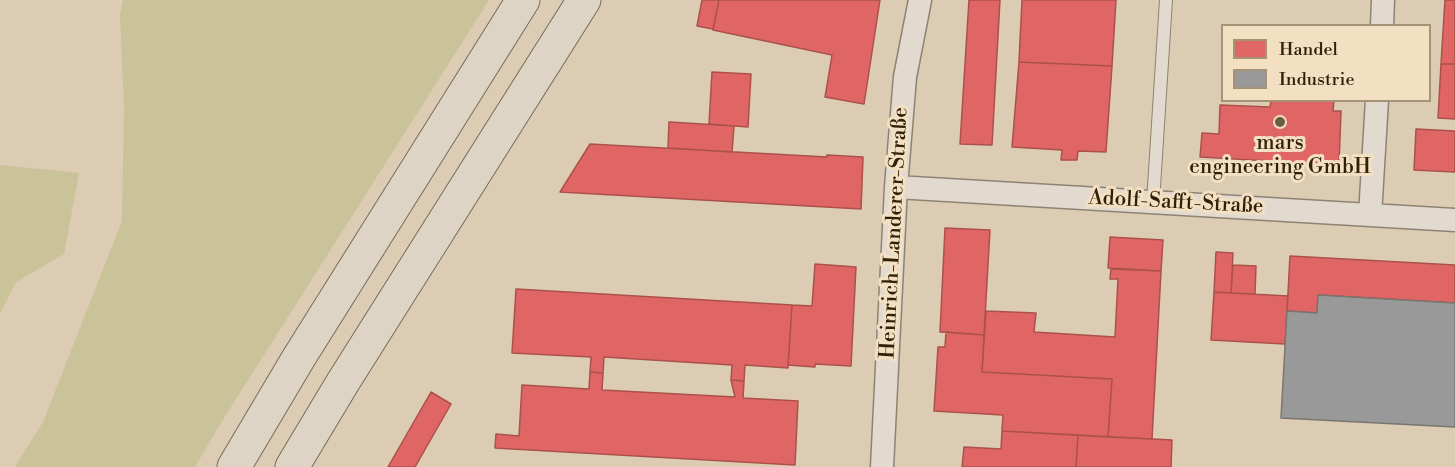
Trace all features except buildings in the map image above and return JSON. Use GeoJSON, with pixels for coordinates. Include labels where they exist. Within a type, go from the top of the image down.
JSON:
{"type":"FeatureCollection","features":[{"type":"Feature","properties":{"kind":"highway"},"geometry":{"type":"LineString","coordinates":[[234,467],[298,359],[524,0]]}},
{"type":"Feature","properties":{"kind":"highway"},"geometry":{"type":"LineString","coordinates":[[292,467],[343,382],[584,0]]}},
{"type":"Feature","properties":{"kind":"street","name":"Heinrich-Landerer-Straße"},"geometry":{"type":"LineString","coordinates":[[882,467],[896,187],[905,77],[920,0]]}},
{"type":"Feature","properties":{"kind":"street"},"geometry":{"type":"LineString","coordinates":[[1382,24],[1383,0]]}},
{"type":"Feature","properties":{"kind":"street"},"geometry":{"type":"LineString","coordinates":[[1370,215],[1377,102]]}},
{"type":"Feature","properties":{"kind":"street","name":"Adolf-Safft-Straße"},"geometry":{"type":"LineString","coordinates":[[896,187],[1455,220]]}},
{"type":"Feature","properties":{"kind":"lane"},"geometry":{"type":"LineString","coordinates":[[1153,202],[1166,0]]}},
{"type":"Feature","properties":{"kind":"shaded area"},"geometry":{"type":"Polygon","coordinates":[[[123,0],[489,0],[195,467],[15,467],[43,422],[122,221],[124,107],[120,15],[123,0]]]}},
{"type":"Feature","properties":{"kind":"shaded area"},"geometry":{"type":"Polygon","coordinates":[[[0,165],[79,173],[64,254],[16,282],[0,314],[0,165]]]}},
{"type":"Feature","properties":{"kind":"place","name":"mars engineering GmbH"},"geometry":{"type":"Point","coordinates":[1280,122]}}]}
